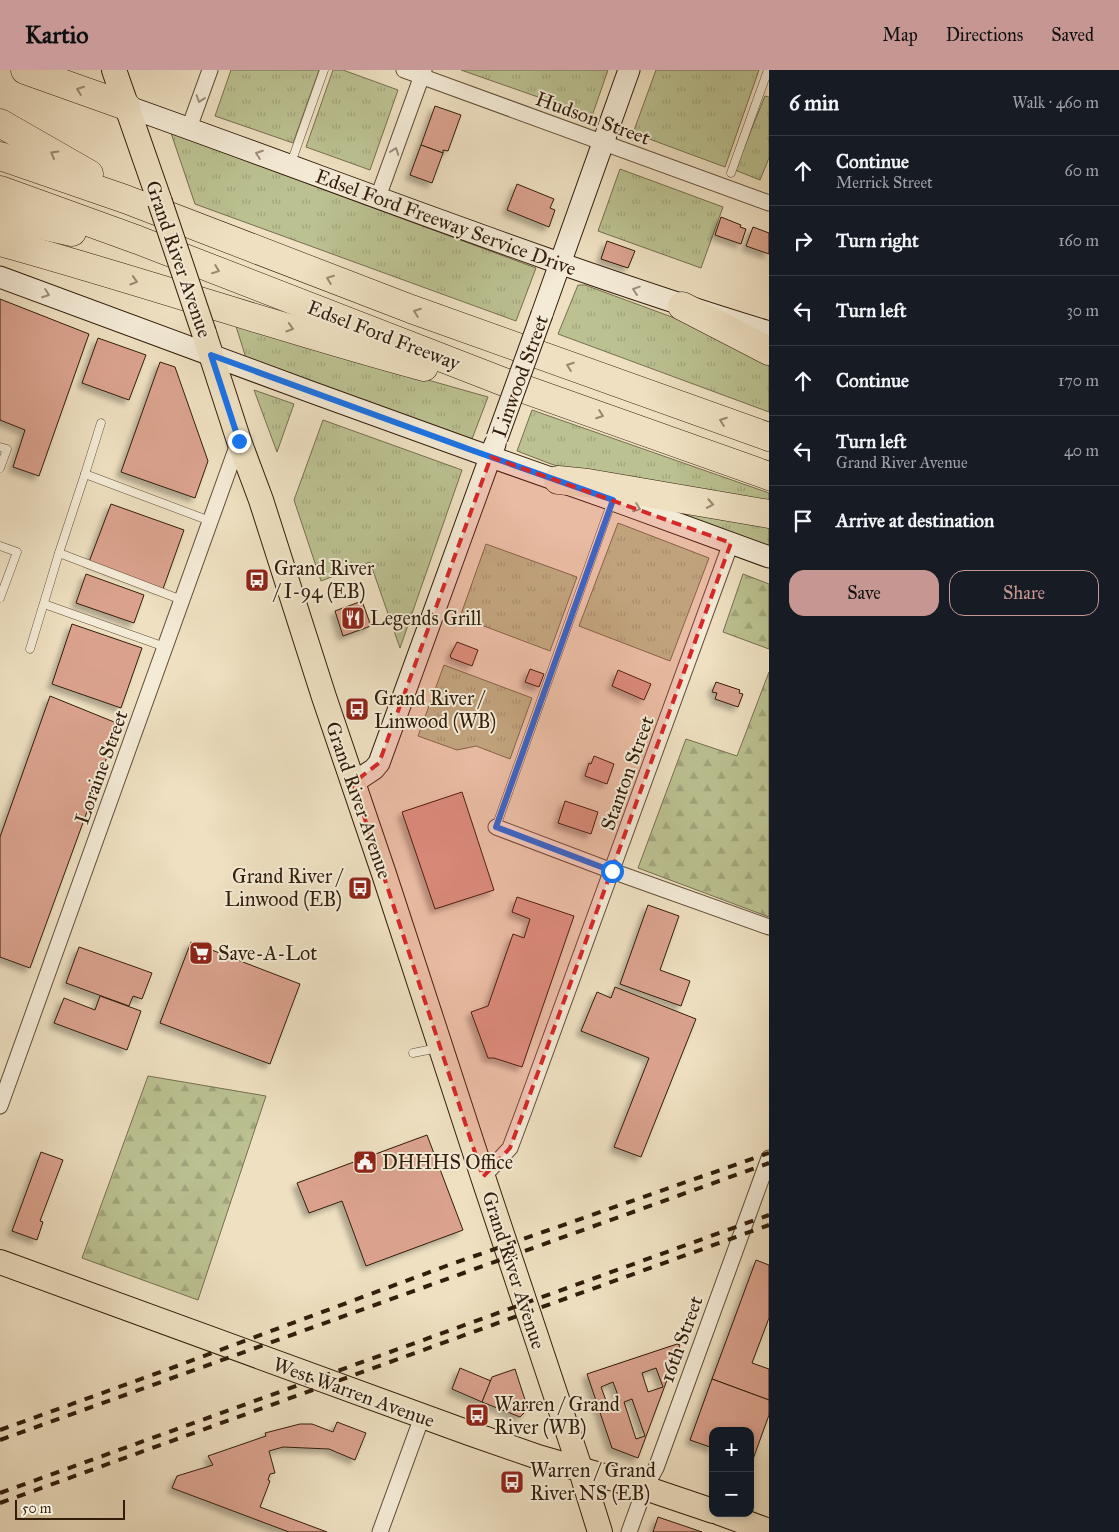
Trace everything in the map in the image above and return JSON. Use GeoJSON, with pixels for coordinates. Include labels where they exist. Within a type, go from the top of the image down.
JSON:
{"type":"FeatureCollection","features":[{"type":"Feature","properties":{"kind":"highway"},"geometry":{"type":"LineString","coordinates":[[25,70],[126,106]]}},
{"type":"Feature","properties":{"kind":"highway"},"geometry":{"type":"LineString","coordinates":[[0,123],[97,179],[125,199]]}},
{"type":"Feature","properties":{"kind":"highway","name":"Edsel Ford Freeway"},"geometry":{"type":"LineString","coordinates":[[0,156],[125,199],[411,310],[769,437]]}},
{"type":"Feature","properties":{"kind":"highway","name":"Edsel Ford Freeway"},"geometry":{"type":"LineString","coordinates":[[0,190],[138,240],[504,382],[769,476]]}},
{"type":"Feature","properties":{"kind":"highway"},"geometry":{"type":"LineString","coordinates":[[0,216],[92,238],[138,240]]}},
{"type":"Feature","properties":{"kind":"highway"},"geometry":{"type":"LineString","coordinates":[[0,242],[88,266],[359,349],[437,370],[504,382]]}},
{"type":"Feature","properties":{"kind":"highway"},"geometry":{"type":"LineString","coordinates":[[682,306],[769,350]]}},
{"type":"Feature","properties":{"kind":"highway"},"geometry":{"type":"LineString","coordinates":[[558,480],[588,483],[769,514]]}},
{"type":"Feature","properties":{"kind":"main road","name":"Grand River Avenue"},"geometry":{"type":"LineString","coordinates":[[114,70],[143,151],[239,441],[261,500],[483,1177],[582,1471],[600,1532]]}},
{"type":"Feature","properties":{"kind":"main road","name":"West Warren Avenue"},"geometry":{"type":"LineString","coordinates":[[0,1262],[422,1417],[538,1457],[646,1488],[709,1511]]}},
{"type":"Feature","properties":{"kind":"main road","name":"West Warren Avenue"},"geometry":{"type":"LineString","coordinates":[[727,1517],[769,1531]]}},
{"type":"Feature","properties":{"kind":"street"},"geometry":{"type":"LineString","coordinates":[[189,128],[210,70]]}},
{"type":"Feature","properties":{"kind":"street","name":"Hudson Street"},"geometry":{"type":"LineString","coordinates":[[404,70],[422,73],[769,203]]}},
{"type":"Feature","properties":{"kind":"street","name":"Linwood Street"},"geometry":{"type":"LineString","coordinates":[[353,783],[379,764],[629,70]]}},
{"type":"Feature","properties":{"kind":"street"},"geometry":{"type":"LineString","coordinates":[[378,197],[422,73]]}},
{"type":"Feature","properties":{"kind":"street","name":"Edsel Ford Freeway Service Drive"},"geometry":{"type":"LineString","coordinates":[[126,106],[559,263],[682,306],[769,332]]}},
{"type":"Feature","properties":{"kind":"street"},"geometry":{"type":"LineString","coordinates":[[0,278],[211,355],[494,448],[558,480],[769,557]]}},
{"type":"Feature","properties":{"kind":"street","name":"Loraine Street"},"geometry":{"type":"LineString","coordinates":[[0,1106],[239,441]]}},
{"type":"Feature","properties":{"kind":"street","name":"Stanton Street"},"geometry":{"type":"LineString","coordinates":[[483,1177],[510,1148],[731,543]]}},
{"type":"Feature","properties":{"kind":"street"},"geometry":{"type":"LineString","coordinates":[[496,827],[769,927]]}},
{"type":"Feature","properties":{"kind":"street","name":"16th Street"},"geometry":{"type":"LineString","coordinates":[[629,1532],[656,1468],[769,1158]]}},
{"type":"Feature","properties":{"kind":"street"},"geometry":{"type":"LineString","coordinates":[[380,1532],[422,1417]]}},
{"type":"Feature","properties":{"kind":"lane"},"geometry":{"type":"LineString","coordinates":[[290,165],[324,70]]}},
{"type":"Feature","properties":{"kind":"lane"},"geometry":{"type":"LineString","coordinates":[[731,173],[768,70]]}},
{"type":"Feature","properties":{"kind":"lane"},"geometry":{"type":"LineString","coordinates":[[30,649],[101,423]]}},
{"type":"Feature","properties":{"kind":"lane"},"geometry":{"type":"LineString","coordinates":[[0,447],[7,449],[0,468]]}},
{"type":"Feature","properties":{"kind":"lane"},"geometry":{"type":"LineString","coordinates":[[85,474],[210,521]]}},
{"type":"Feature","properties":{"kind":"lane"},"geometry":{"type":"LineString","coordinates":[[496,827],[613,500]]}},
{"type":"Feature","properties":{"kind":"lane"},"geometry":{"type":"LineString","coordinates":[[0,546],[16,552],[0,598]]}},
{"type":"Feature","properties":{"kind":"lane"},"geometry":{"type":"LineString","coordinates":[[59,553],[182,600]]}},
{"type":"Feature","properties":{"kind":"lane"},"geometry":{"type":"LineString","coordinates":[[44,604],[165,647]]}},
{"type":"Feature","properties":{"kind":"lane"},"geometry":{"type":"LineString","coordinates":[[413,1053],[441,1048]]}},
{"type":"Feature","properties":{"kind":"highlighted area"},"geometry":{"type":"Polygon","coordinates":[[[491,457],[731,543],[510,1148],[483,1177],[353,783],[379,763],[491,457]]]}},
{"type":"Feature","properties":{"kind":"green space"},"geometry":{"type":"Polygon","coordinates":[[[231,70],[319,70],[293,143],[215,116],[231,70]]]}},
{"type":"Feature","properties":{"kind":"green space"},"geometry":{"type":"Polygon","coordinates":[[[333,70],[343,70],[398,90],[370,170],[306,147],[333,70]]]}},
{"type":"Feature","properties":{"kind":"green space"},"geometry":{"type":"Polygon","coordinates":[[[461,70],[608,70],[592,116],[461,70]]]}},
{"type":"Feature","properties":{"kind":"green space"},"geometry":{"type":"Polygon","coordinates":[[[656,70],[759,70],[725,167],[633,133],[656,70]]]}},
{"type":"Feature","properties":{"kind":"green space"},"geometry":{"type":"Polygon","coordinates":[[[765,96],[769,97],[769,158],[760,180],[735,170],[765,96]]]}},
{"type":"Feature","properties":{"kind":"green space"},"geometry":{"type":"Polygon","coordinates":[[[171,133],[536,268],[516,321],[195,204],[171,133]]]}},
{"type":"Feature","properties":{"kind":"green space"},"geometry":{"type":"Polygon","coordinates":[[[620,169],[723,207],[701,268],[598,231],[620,169]]]}},
{"type":"Feature","properties":{"kind":"green space"},"geometry":{"type":"Polygon","coordinates":[[[578,285],[585,285],[680,320],[769,362],[769,412],[558,334],[578,285]]]}},
{"type":"Feature","properties":{"kind":"green space"},"geometry":{"type":"Polygon","coordinates":[[[234,320],[396,371],[488,397],[472,439],[246,358],[234,320]]]}},
{"type":"Feature","properties":{"kind":"green space"},"geometry":{"type":"Polygon","coordinates":[[[254,390],[294,404],[277,452],[254,390]]]}},
{"type":"Feature","properties":{"kind":"green space"},"geometry":{"type":"Polygon","coordinates":[[[532,410],[769,493],[769,509],[596,478],[517,451],[532,410]]]}},
{"type":"Feature","properties":{"kind":"green space"},"geometry":{"type":"Polygon","coordinates":[[[323,420],[462,470],[400,648],[370,562],[321,581],[294,500],[323,420]]]}},
{"type":"Feature","properties":{"kind":"green space"},"geometry":{"type":"Polygon","coordinates":[[[656,504],[769,527],[769,549],[656,504]]]}},
{"type":"Feature","properties":{"kind":"green space"},"geometry":{"type":"Polygon","coordinates":[[[618,523],[709,558],[670,661],[579,626],[618,523]]]}},
{"type":"Feature","properties":{"kind":"green space"},"geometry":{"type":"Polygon","coordinates":[[[486,544],[577,577],[550,651],[460,617],[486,544]]]}},
{"type":"Feature","properties":{"kind":"green space"},"geometry":{"type":"Polygon","coordinates":[[[743,574],[769,584],[769,649],[723,632],[743,574]]]}},
{"type":"Feature","properties":{"kind":"green space"},"geometry":{"type":"Polygon","coordinates":[[[444,665],[532,698],[510,759],[476,746],[457,750],[418,736],[444,665]]]}},
{"type":"Feature","properties":{"kind":"green space"},"geometry":{"type":"Polygon","coordinates":[[[769,672],[769,917],[638,868],[686,739],[737,756],[769,672]]]}},
{"type":"Feature","properties":{"kind":"green space"},"geometry":{"type":"Polygon","coordinates":[[[148,1076],[266,1096],[198,1300],[82,1258],[148,1076]]]}},
{"type":"Feature","properties":{"kind":"building"},"geometry":{"type":"Polygon","coordinates":[[[435,106],[461,115],[448,151],[443,150],[443,153],[421,145],[435,106]]]}},
{"type":"Feature","properties":{"kind":"building"},"geometry":{"type":"Polygon","coordinates":[[[421,145],[443,153],[432,183],[410,175],[421,145]]]}},
{"type":"Feature","properties":{"kind":"building"},"geometry":{"type":"Polygon","coordinates":[[[517,184],[554,199],[550,208],[555,210],[549,227],[507,210],[517,184]]]}},
{"type":"Feature","properties":{"kind":"building"},"geometry":{"type":"Polygon","coordinates":[[[721,217],[746,229],[741,244],[715,235],[721,217]]]}},
{"type":"Feature","properties":{"kind":"building"},"geometry":{"type":"Polygon","coordinates":[[[753,227],[769,233],[769,254],[746,246],[753,227]]]}},
{"type":"Feature","properties":{"kind":"building"},"geometry":{"type":"Polygon","coordinates":[[[607,241],[635,251],[628,268],[601,259],[607,241]]]}},
{"type":"Feature","properties":{"kind":"building"},"geometry":{"type":"Polygon","coordinates":[[[0,299],[89,334],[39,476],[13,467],[25,430],[0,420],[0,299]]]}},
{"type":"Feature","properties":{"kind":"building"},"geometry":{"type":"Polygon","coordinates":[[[98,338],[146,355],[129,400],[82,383],[98,338]]]}},
{"type":"Feature","properties":{"kind":"building"},"geometry":{"type":"Polygon","coordinates":[[[160,362],[175,367],[208,461],[195,498],[121,472],[160,362]]]}},
{"type":"Feature","properties":{"kind":"building"},"geometry":{"type":"Polygon","coordinates":[[[111,504],[184,530],[163,589],[89,562],[111,504]]]}},
{"type":"Feature","properties":{"kind":"building"},"geometry":{"type":"Polygon","coordinates":[[[86,574],[144,595],[134,623],[76,603],[86,574]]]}},
{"type":"Feature","properties":{"kind":"building","name":"Legends Grill"},"geometry":{"type":"Polygon","coordinates":[[[362,601],[371,626],[343,636],[335,611],[362,601]]]}},
{"type":"Feature","properties":{"kind":"building"},"geometry":{"type":"Polygon","coordinates":[[[72,624],[142,648],[121,708],[52,684],[72,624]]]}},
{"type":"Feature","properties":{"kind":"building"},"geometry":{"type":"Polygon","coordinates":[[[457,642],[478,650],[472,666],[451,658],[450,656],[457,642]]]}},
{"type":"Feature","properties":{"kind":"building"},"geometry":{"type":"Polygon","coordinates":[[[530,669],[544,674],[539,687],[525,682],[530,669]]]}},
{"type":"Feature","properties":{"kind":"building"},"geometry":{"type":"Polygon","coordinates":[[[618,670],[651,684],[644,700],[612,686],[618,670]]]}},
{"type":"Feature","properties":{"kind":"building"},"geometry":{"type":"Polygon","coordinates":[[[716,682],[740,690],[739,693],[743,694],[738,707],[715,699],[717,693],[712,692],[716,682]]]}},
{"type":"Feature","properties":{"kind":"building"},"geometry":{"type":"Polygon","coordinates":[[[50,696],[119,724],[30,968],[0,957],[0,837],[50,696]]]}},
{"type":"Feature","properties":{"kind":"building"},"geometry":{"type":"Polygon","coordinates":[[[594,756],[614,764],[607,784],[585,776],[589,763],[591,764],[594,756]]]}},
{"type":"Feature","properties":{"kind":"building"},"geometry":{"type":"Polygon","coordinates":[[[462,792],[494,890],[435,909],[402,812],[462,792]]]}},
{"type":"Feature","properties":{"kind":"building"},"geometry":{"type":"Polygon","coordinates":[[[565,801],[598,812],[591,834],[558,823],[565,801]]]}},
{"type":"Feature","properties":{"kind":"building"},"geometry":{"type":"Polygon","coordinates":[[[517,897],[574,916],[522,1067],[494,1058],[488,1058],[471,1012],[488,1006],[513,934],[524,938],[530,919],[512,912],[517,897]]]}},
{"type":"Feature","properties":{"kind":"building"},"geometry":{"type":"Polygon","coordinates":[[[648,905],[679,916],[660,970],[690,981],[681,1006],[620,984],[648,905]]]}},
{"type":"Feature","properties":{"kind":"building"},"geometry":{"type":"Polygon","coordinates":[[[191,942],[300,984],[270,1064],[160,1023],[191,942]]]}},
{"type":"Feature","properties":{"kind":"building"},"geometry":{"type":"Polygon","coordinates":[[[79,947],[152,973],[142,999],[133,996],[129,1006],[66,983],[79,947]]]}},
{"type":"Feature","properties":{"kind":"building"},"geometry":{"type":"Polygon","coordinates":[[[615,987],[696,1019],[641,1157],[614,1147],[649,1058],[581,1031],[597,992],[611,998],[615,987]]]}},
{"type":"Feature","properties":{"kind":"building"},"geometry":{"type":"Polygon","coordinates":[[[100,996],[141,1011],[127,1050],[54,1023],[64,998],[95,1010],[100,996]]]}},
{"type":"Feature","properties":{"kind":"building"},"geometry":{"type":"Polygon","coordinates":[[[427,1135],[463,1230],[366,1266],[342,1201],[309,1213],[297,1183],[427,1135]]]}},
{"type":"Feature","properties":{"kind":"building"},"geometry":{"type":"Polygon","coordinates":[[[41,1152],[63,1160],[40,1221],[43,1222],[37,1240],[12,1231],[41,1152]]]}},
{"type":"Feature","properties":{"kind":"building"},"geometry":{"type":"Polygon","coordinates":[[[756,1260],[769,1265],[769,1318],[752,1363],[769,1369],[769,1400],[712,1379],[756,1260]]]}},
{"type":"Feature","properties":{"kind":"building"},"geometry":{"type":"Polygon","coordinates":[[[677,1344],[680,1345],[638,1458],[612,1448],[587,1374],[677,1344]],[[656,1368],[642,1373],[648,1392],[663,1387],[656,1368]],[[613,1382],[601,1387],[608,1406],[620,1401],[613,1382]],[[632,1399],[624,1402],[636,1439],[645,1436],[632,1399]]]}},
{"type":"Feature","properties":{"kind":"building"},"geometry":{"type":"Polygon","coordinates":[[[460,1368],[491,1381],[482,1402],[452,1389],[460,1368]]]}},
{"type":"Feature","properties":{"kind":"building"},"geometry":{"type":"Polygon","coordinates":[[[515,1369],[528,1409],[520,1417],[482,1402],[492,1377],[515,1369]]]}},
{"type":"Feature","properties":{"kind":"building"},"geometry":{"type":"Polygon","coordinates":[[[712,1379],[769,1400],[769,1415],[754,1456],[754,1427],[709,1427],[709,1447],[690,1440],[712,1379]]]}},
{"type":"Feature","properties":{"kind":"building"},"geometry":{"type":"Polygon","coordinates":[[[337,1422],[366,1433],[355,1460],[329,1449],[283,1447],[269,1451],[275,1473],[270,1474],[268,1480],[270,1481],[260,1507],[327,1532],[289,1532],[172,1488],[177,1476],[213,1465],[208,1456],[266,1436],[265,1433],[300,1424],[312,1424],[333,1432],[337,1422]]]}},
{"type":"Feature","properties":{"kind":"building"},"geometry":{"type":"Polygon","coordinates":[[[658,1517],[702,1532],[653,1532],[658,1517]]]}},
{"type":"Feature","properties":{"kind":"railway"},"geometry":{"type":"LineString","coordinates":[[0,1430],[446,1266],[769,1153]]}},
{"type":"Feature","properties":{"kind":"railway"},"geometry":{"type":"LineString","coordinates":[[0,1440],[769,1163]]}},
{"type":"Feature","properties":{"kind":"railway"},"geometry":{"type":"LineString","coordinates":[[0,1493],[769,1215]]}},
{"type":"Feature","properties":{"kind":"railway"},"geometry":{"type":"LineString","coordinates":[[0,1503],[769,1225]]}},
{"type":"Feature","properties":{"kind":"place","name":"Grand River / I-94 (EB)"},"geometry":{"type":"Point","coordinates":[257,580]}},
{"type":"Feature","properties":{"kind":"place","name":"Legends Grill"},"geometry":{"type":"Point","coordinates":[353,618]}},
{"type":"Feature","properties":{"kind":"place","name":"Grand River / Linwood (WB)"},"geometry":{"type":"Point","coordinates":[357,709]}},
{"type":"Feature","properties":{"kind":"place","name":"Grand River / Linwood (EB)"},"geometry":{"type":"Point","coordinates":[360,888]}},
{"type":"Feature","properties":{"kind":"place","name":"Save-A-Lot"},"geometry":{"type":"Point","coordinates":[201,953]}},
{"type":"Feature","properties":{"kind":"place","name":"DHHHS Office"},"geometry":{"type":"Point","coordinates":[365,1162]}},
{"type":"Feature","properties":{"kind":"place","name":"Warren / Grand River (WB)"},"geometry":{"type":"Point","coordinates":[477,1415]}},
{"type":"Feature","properties":{"kind":"place","name":"Warren / Grand River NS (EB)"},"geometry":{"type":"Point","coordinates":[512,1482]}},
{"type":"Feature","properties":{"kind":"route"},"geometry":{"type":"LineString","coordinates":[[239,441],[211,355],[613,500],[496,827],[612,871]]}}]}
